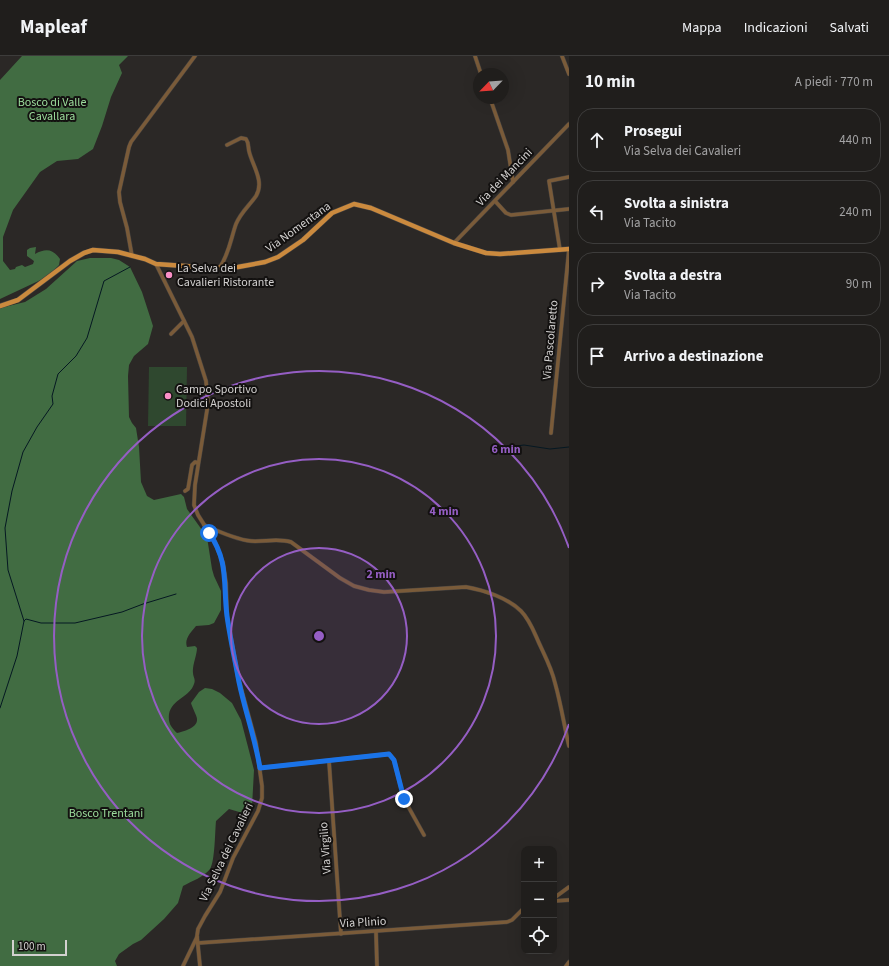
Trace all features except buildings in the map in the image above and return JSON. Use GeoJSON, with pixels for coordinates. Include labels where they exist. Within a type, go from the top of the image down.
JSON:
{"type":"FeatureCollection","features":[{"type":"Feature","properties":{"kind":"main road","name":"Via Nomentana"},"geometry":{"type":"LineString","coordinates":[[0,306],[11,303],[26,295],[70,261],[88,252],[105,250],[132,256],[156,264],[220,267],[252,266],[272,260],[309,235],[328,216],[337,210],[354,204],[371,208],[454,244],[492,254],[569,249]]}},
{"type":"Feature","properties":{"kind":"street"},"geometry":{"type":"LineString","coordinates":[[132,256],[119,198],[129,147],[131,142],[195,56]]}},
{"type":"Feature","properties":{"kind":"street"},"geometry":{"type":"LineString","coordinates":[[474,56],[479,68]]}},
{"type":"Feature","properties":{"kind":"street"},"geometry":{"type":"LineString","coordinates":[[562,56],[569,74]]}},
{"type":"Feature","properties":{"kind":"street"},"geometry":{"type":"LineString","coordinates":[[492,104],[508,150],[513,182]]}},
{"type":"Feature","properties":{"kind":"street","name":"Via dei Mancini"},"geometry":{"type":"LineString","coordinates":[[454,244],[569,124]]}},
{"type":"Feature","properties":{"kind":"street"},"geometry":{"type":"LineString","coordinates":[[220,267],[226,257],[238,220],[256,195],[259,186],[257,170],[249,152],[246,139],[243,138],[227,145]]}},
{"type":"Feature","properties":{"kind":"street"},"geometry":{"type":"LineString","coordinates":[[560,250],[549,181],[569,177]]}},
{"type":"Feature","properties":{"kind":"street"},"geometry":{"type":"LineString","coordinates":[[495,201],[511,215],[569,209]]}},
{"type":"Feature","properties":{"kind":"street","name":"Via Pascolaretto"},"geometry":{"type":"LineString","coordinates":[[551,433],[569,249]]}},
{"type":"Feature","properties":{"kind":"street","name":"Via Selva dei Cavalieri"},"geometry":{"type":"LineString","coordinates":[[156,264],[195,344],[206,381],[208,406],[198,463],[194,502],[196,511],[216,545],[222,563],[226,584],[227,616],[238,677],[256,744],[262,791],[260,806],[233,858],[220,892],[201,922],[197,936],[200,966]]}},
{"type":"Feature","properties":{"kind":"street"},"geometry":{"type":"LineString","coordinates":[[171,334],[184,321]]}},
{"type":"Feature","properties":{"kind":"street"},"geometry":{"type":"LineString","coordinates":[[185,491],[188,489],[192,464],[195,462],[198,463]]}},
{"type":"Feature","properties":{"kind":"street"},"geometry":{"type":"LineString","coordinates":[[203,524],[248,540],[282,540],[291,542],[340,578],[354,586],[368,590],[388,592],[466,587],[476,589],[512,605],[522,613],[529,622],[552,674],[569,746]]}},
{"type":"Feature","properties":{"kind":"street"},"geometry":{"type":"LineString","coordinates":[[260,768],[387,754],[391,755],[395,763],[403,797],[424,835]]}},
{"type":"Feature","properties":{"kind":"street","name":"Via Virgilio"},"geometry":{"type":"LineString","coordinates":[[329,760],[341,934]]}},
{"type":"Feature","properties":{"kind":"street"},"geometry":{"type":"LineString","coordinates":[[557,897],[569,887]]}},
{"type":"Feature","properties":{"kind":"street"},"geometry":{"type":"LineString","coordinates":[[557,900],[569,900]]}},
{"type":"Feature","properties":{"kind":"street","name":"Via Plinio"},"geometry":{"type":"LineString","coordinates":[[198,943],[508,922],[521,911]]}},
{"type":"Feature","properties":{"kind":"street"},"geometry":{"type":"LineString","coordinates":[[376,932],[377,966]]}},
{"type":"Feature","properties":{"kind":"street"},"geometry":{"type":"LineString","coordinates":[[183,966],[197,936]]}},
{"type":"Feature","properties":{"kind":"street"},"geometry":{"type":"LineString","coordinates":[[566,966],[569,962]]}},
{"type":"Feature","properties":{"kind":"green space","name":"Bosco di Valle Cavallara"},"geometry":{"type":"Polygon","coordinates":[[[22,56],[128,56],[119,65],[122,73],[111,97],[93,149],[78,159],[57,161],[40,172],[13,210],[3,237],[3,261],[10,270],[22,265],[25,267],[33,264],[34,261],[27,256],[27,250],[36,247],[35,254],[46,250],[55,253],[60,259],[59,265],[47,277],[0,299],[0,80],[22,56]]]}},
{"type":"Feature","properties":{"kind":"green space","name":"Bosco Trentani"},"geometry":{"type":"Polygon","coordinates":[[[90,258],[111,258],[119,260],[130,267],[142,292],[153,326],[148,344],[134,356],[129,365],[128,376],[129,417],[136,428],[139,447],[141,482],[147,496],[154,500],[181,494],[184,497],[187,509],[207,537],[212,569],[221,591],[221,610],[214,623],[196,626],[187,638],[187,647],[195,646],[197,648],[193,670],[195,682],[189,692],[177,701],[171,709],[169,714],[170,722],[177,733],[193,727],[197,722],[197,718],[191,703],[199,692],[205,688],[212,689],[220,693],[232,703],[241,720],[254,770],[252,807],[246,814],[229,809],[216,821],[214,853],[210,869],[201,877],[183,886],[178,903],[164,919],[141,940],[119,954],[115,961],[117,966],[0,966],[0,308],[25,302],[46,289],[77,261],[90,258]]]}},
{"type":"Feature","properties":{"kind":"green space","name":"Campo Sportivo Dodici Apostoli"},"geometry":{"type":"Polygon","coordinates":[[[149,367],[187,367],[186,426],[148,426],[149,367]]]}},
{"type":"Feature","properties":{"kind":"waterway"},"geometry":{"type":"LineString","coordinates":[[24,621],[8,570],[5,528],[12,491],[23,452],[37,427],[53,404],[52,396],[58,374],[76,356],[87,338],[104,281],[130,267]]}},
{"type":"Feature","properties":{"kind":"waterway"},"geometry":{"type":"LineString","coordinates":[[493,452],[501,448],[524,445],[550,449],[569,447]]}},
{"type":"Feature","properties":{"kind":"waterway"},"geometry":{"type":"LineString","coordinates":[[0,708],[17,656],[24,621],[26,619],[41,623],[75,623],[122,612],[176,594]]}},
{"type":"Feature","properties":{"kind":"place","name":"La Selva dei Cavalieri Ristorante"},"geometry":{"type":"Point","coordinates":[169,275]}},
{"type":"Feature","properties":{"kind":"place","name":"Campo Sportivo Dodici Apostoli"},"geometry":{"type":"Point","coordinates":[168,396]}},
{"type":"Feature","properties":{"kind":"route"},"geometry":{"type":"LineString","coordinates":[[209,533],[216,545],[224,572],[227,616],[238,677],[256,744],[260,768],[389,754],[394,760],[404,799]]}}]}
